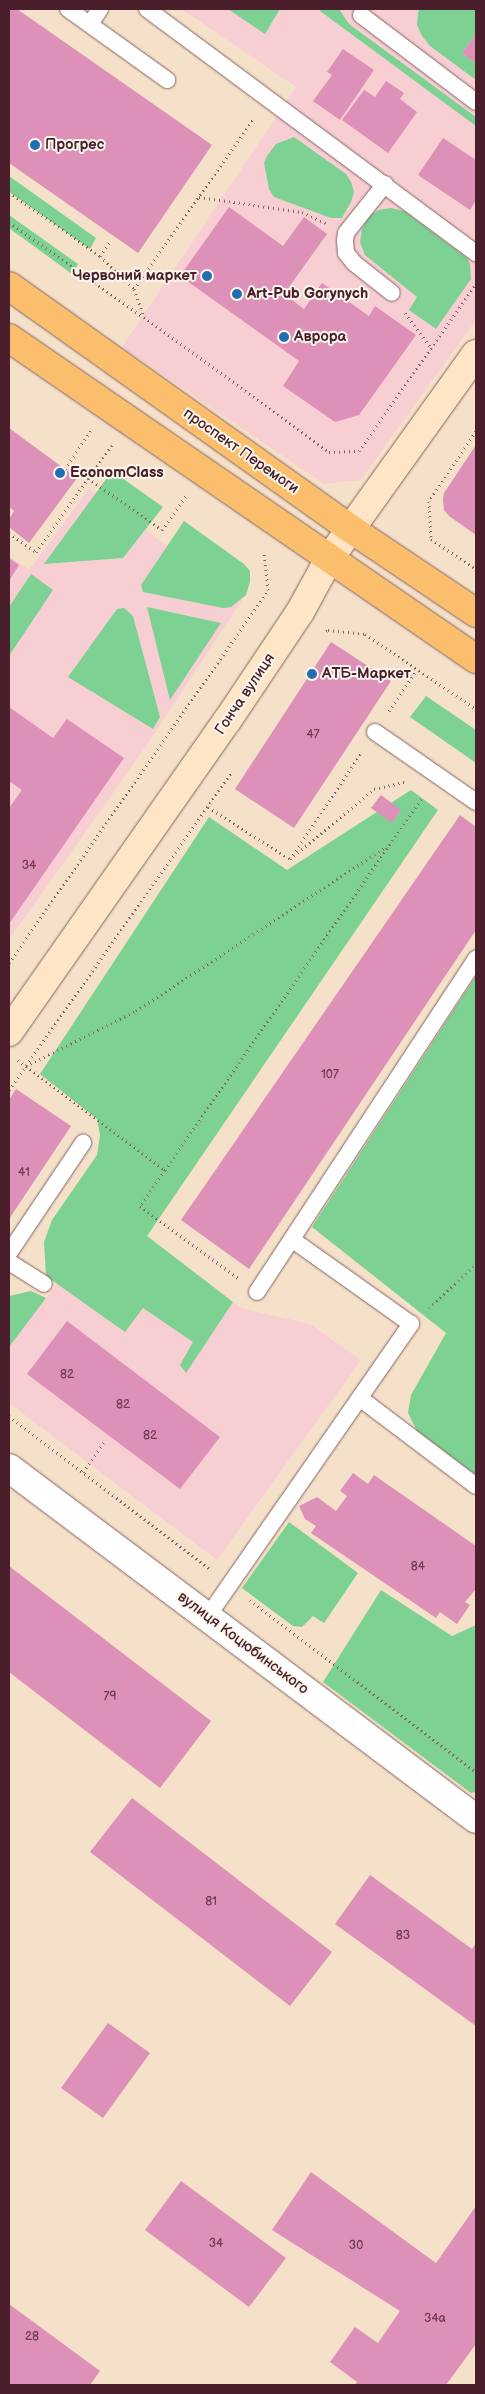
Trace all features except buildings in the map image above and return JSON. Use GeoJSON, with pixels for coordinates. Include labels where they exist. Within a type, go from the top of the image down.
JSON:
{"type":"FeatureCollection","features":[{"type":"Feature","properties":{"kind":"main road","name":"проспект Перемоги"},"geometry":{"type":"LineString","coordinates":[[9,286],[351,529],[476,613]]}},
{"type":"Feature","properties":{"kind":"main road"},"geometry":{"type":"LineString","coordinates":[[9,338],[476,659]]}},
{"type":"Feature","properties":{"kind":"street","name":"Гонча вулиця"},"geometry":{"type":"LineString","coordinates":[[9,1032],[238,705],[300,612],[329,558],[476,354]]}},
{"type":"Feature","properties":{"kind":"street","name":"вулиця Коцюбинського"},"geometry":{"type":"LineString","coordinates":[[9,1468],[476,1819]]}},
{"type":"Feature","properties":{"kind":"lane"},"geometry":{"type":"LineString","coordinates":[[68,9],[167,80]]}},
{"type":"Feature","properties":{"kind":"lane"},"geometry":{"type":"LineString","coordinates":[[90,24],[100,9]]}},
{"type":"Feature","properties":{"kind":"lane"},"geometry":{"type":"LineString","coordinates":[[147,9],[476,253]]}},
{"type":"Feature","properties":{"kind":"lane"},"geometry":{"type":"LineString","coordinates":[[361,15],[476,102]]}},
{"type":"Feature","properties":{"kind":"lane"},"geometry":{"type":"LineString","coordinates":[[385,184],[346,234],[346,253],[354,263],[392,293]]}},
{"type":"Feature","properties":{"kind":"lane"},"geometry":{"type":"LineString","coordinates":[[375,732],[476,802]]}},
{"type":"Feature","properties":{"kind":"lane"},"geometry":{"type":"LineString","coordinates":[[257,1292],[293,1240],[476,959]]}},
{"type":"Feature","properties":{"kind":"lane"},"geometry":{"type":"LineString","coordinates":[[9,1252],[83,1143]]}},
{"type":"Feature","properties":{"kind":"lane"},"geometry":{"type":"LineString","coordinates":[[208,1616],[361,1399],[411,1324],[293,1240]]}},
{"type":"Feature","properties":{"kind":"lane"},"geometry":{"type":"LineString","coordinates":[[9,1262],[44,1284]]}},
{"type":"Feature","properties":{"kind":"lane"},"geometry":{"type":"LineString","coordinates":[[361,1399],[476,1486]]}},
{"type":"Feature","properties":{"kind":"path"},"geometry":{"type":"LineString","coordinates":[[134,289],[268,98]]}},
{"type":"Feature","properties":{"kind":"path"},"geometry":{"type":"LineString","coordinates":[[9,192],[100,256],[134,289],[144,318]]}},
{"type":"Feature","properties":{"kind":"path"},"geometry":{"type":"LineString","coordinates":[[199,197],[302,212],[346,234]]}},
{"type":"Feature","properties":{"kind":"path"},"geometry":{"type":"LineString","coordinates":[[9,222],[329,452],[359,450],[476,284]]}},
{"type":"Feature","properties":{"kind":"path"},"geometry":{"type":"LineString","coordinates":[[100,256],[110,241]]}},
{"type":"Feature","properties":{"kind":"path"},"geometry":{"type":"LineString","coordinates":[[85,422],[100,432]]}},
{"type":"Feature","properties":{"kind":"path"},"geometry":{"type":"LineString","coordinates":[[65,469],[93,428]]}},
{"type":"Feature","properties":{"kind":"path"},"geometry":{"type":"LineString","coordinates":[[476,431],[429,501],[431,539],[476,569]]}},
{"type":"Feature","properties":{"kind":"path"},"geometry":{"type":"LineString","coordinates":[[9,533],[36,552],[114,442]]}},
{"type":"Feature","properties":{"kind":"path"},"geometry":{"type":"LineString","coordinates":[[88,478],[162,530],[187,494]]}},
{"type":"Feature","properties":{"kind":"path"},"geometry":{"type":"LineString","coordinates":[[180,489],[195,500]]}},
{"type":"Feature","properties":{"kind":"path"},"geometry":{"type":"LineString","coordinates":[[9,963],[268,590],[263,549]]}},
{"type":"Feature","properties":{"kind":"path"},"geometry":{"type":"LineString","coordinates":[[322,638],[328,630],[365,634],[476,709]]}},
{"type":"Feature","properties":{"kind":"path"},"geometry":{"type":"LineString","coordinates":[[290,859],[416,670]]}},
{"type":"Feature","properties":{"kind":"path"},"geometry":{"type":"LineString","coordinates":[[9,1090],[235,766]]}},
{"type":"Feature","properties":{"kind":"path"},"geometry":{"type":"LineString","coordinates":[[290,859],[374,789],[438,775]]}},
{"type":"Feature","properties":{"kind":"path"},"geometry":{"type":"LineString","coordinates":[[257,1292],[140,1206],[438,775]]}},
{"type":"Feature","properties":{"kind":"path"},"geometry":{"type":"LineString","coordinates":[[208,807],[290,859]]}},
{"type":"Feature","properties":{"kind":"path"},"geometry":{"type":"LineString","coordinates":[[26,1066],[136,1011],[390,844]]}},
{"type":"Feature","properties":{"kind":"path"},"geometry":{"type":"LineString","coordinates":[[14,1058],[165,1170]]}},
{"type":"Feature","properties":{"kind":"path"},"geometry":{"type":"LineString","coordinates":[[411,1324],[476,1264]]}},
{"type":"Feature","properties":{"kind":"path"},"geometry":{"type":"LineString","coordinates":[[83,1472],[104,1442]]}},
{"type":"Feature","properties":{"kind":"shaded area"},"geometry":{"type":"Polygon","coordinates":[[[181,9],[476,9],[476,320],[361,480],[324,484],[122,347],[296,87],[181,9]]]}},
{"type":"Feature","properties":{"kind":"shaded area"},"geometry":{"type":"Polygon","coordinates":[[[89,489],[242,600],[147,745],[9,940],[9,556],[29,570],[89,489]]]}},
{"type":"Feature","properties":{"kind":"shaded area"},"geometry":{"type":"Polygon","coordinates":[[[119,1202],[147,1236],[241,1308],[310,1324],[361,1360],[217,1560],[9,1403],[9,1347],[119,1202]]]}},
{"type":"Feature","properties":{"kind":"green space"},"geometry":{"type":"Polygon","coordinates":[[[228,9],[280,9],[265,34],[228,9]]]}},
{"type":"Feature","properties":{"kind":"green space"},"geometry":{"type":"Polygon","coordinates":[[[321,9],[339,9],[349,24],[476,117],[476,126],[320,11],[321,9]]]}},
{"type":"Feature","properties":{"kind":"green space"},"geometry":{"type":"Polygon","coordinates":[[[420,9],[476,9],[476,34],[462,53],[476,64],[476,80],[430,46],[422,36],[417,25],[420,9]]]}},
{"type":"Feature","properties":{"kind":"green space"},"geometry":{"type":"Polygon","coordinates":[[[294,137],[346,174],[351,182],[354,192],[342,218],[331,218],[274,197],[269,189],[264,163],[267,156],[276,144],[294,137]]]}},
{"type":"Feature","properties":{"kind":"green space"},"geometry":{"type":"Polygon","coordinates":[[[9,176],[96,238],[90,249],[9,192],[9,176]]]}},
{"type":"Feature","properties":{"kind":"green space"},"geometry":{"type":"Polygon","coordinates":[[[391,208],[404,211],[467,258],[470,264],[471,279],[436,329],[409,310],[417,297],[365,255],[360,242],[362,229],[369,216],[379,210],[391,208]]]}},
{"type":"Feature","properties":{"kind":"green space"},"geometry":{"type":"Polygon","coordinates":[[[9,215],[78,264],[72,274],[9,228],[9,215]]]}},
{"type":"Feature","properties":{"kind":"green space"},"geometry":{"type":"Polygon","coordinates":[[[112,471],[163,507],[123,558],[44,564],[112,471]]]}},
{"type":"Feature","properties":{"kind":"green space"},"geometry":{"type":"Polygon","coordinates":[[[184,521],[244,564],[250,571],[250,582],[246,595],[231,607],[223,608],[143,592],[141,585],[184,521]]]}},
{"type":"Feature","properties":{"kind":"green space"},"geometry":{"type":"Polygon","coordinates":[[[31,574],[53,590],[9,656],[9,607],[31,574]]]}},
{"type":"Feature","properties":{"kind":"green space"},"geometry":{"type":"Polygon","coordinates":[[[147,607],[221,623],[170,700],[147,607]]]}},
{"type":"Feature","properties":{"kind":"green space"},"geometry":{"type":"Polygon","coordinates":[[[124,608],[133,616],[160,717],[153,729],[68,677],[117,609],[124,608]]]}},
{"type":"Feature","properties":{"kind":"green space"},"geometry":{"type":"Polygon","coordinates":[[[426,696],[476,730],[476,763],[410,717],[426,696]]]}},
{"type":"Feature","properties":{"kind":"green space"},"geometry":{"type":"Polygon","coordinates":[[[411,790],[438,810],[147,1236],[233,1302],[186,1373],[180,1365],[193,1342],[143,1308],[125,1332],[46,1276],[44,1242],[52,1220],[97,1155],[100,1135],[97,1119],[40,1074],[209,817],[287,870],[411,790]]]}},
{"type":"Feature","properties":{"kind":"green space"},"geometry":{"type":"Polygon","coordinates":[[[476,976],[476,1475],[417,1431],[408,1413],[411,1395],[446,1333],[312,1227],[476,976]]]}},
{"type":"Feature","properties":{"kind":"green space"},"geometry":{"type":"Polygon","coordinates":[[[31,1291],[46,1298],[9,1347],[9,1296],[31,1291]]]}},
{"type":"Feature","properties":{"kind":"green space"},"geometry":{"type":"Polygon","coordinates":[[[289,1522],[358,1573],[324,1623],[313,1616],[302,1627],[293,1626],[242,1588],[289,1522]]]}},
{"type":"Feature","properties":{"kind":"green space"},"geometry":{"type":"Polygon","coordinates":[[[381,1590],[452,1636],[476,1625],[476,1792],[471,1793],[323,1682],[381,1590]]]}},
{"type":"Feature","properties":{"kind":"place","name":"Прогрес"},"geometry":{"type":"Point","coordinates":[35,145]}},
{"type":"Feature","properties":{"kind":"place","name":"Червоний маркет"},"geometry":{"type":"Point","coordinates":[207,276]}},
{"type":"Feature","properties":{"kind":"place","name":"Art-Pub Gorynych"},"geometry":{"type":"Point","coordinates":[237,294]}},
{"type":"Feature","properties":{"kind":"place","name":"Аврора"},"geometry":{"type":"Point","coordinates":[284,337]}},
{"type":"Feature","properties":{"kind":"place","name":"EconomClass"},"geometry":{"type":"Point","coordinates":[60,473]}},
{"type":"Feature","properties":{"kind":"place","name":"АТБ-Маркет"},"geometry":{"type":"Point","coordinates":[312,674]}}]}
